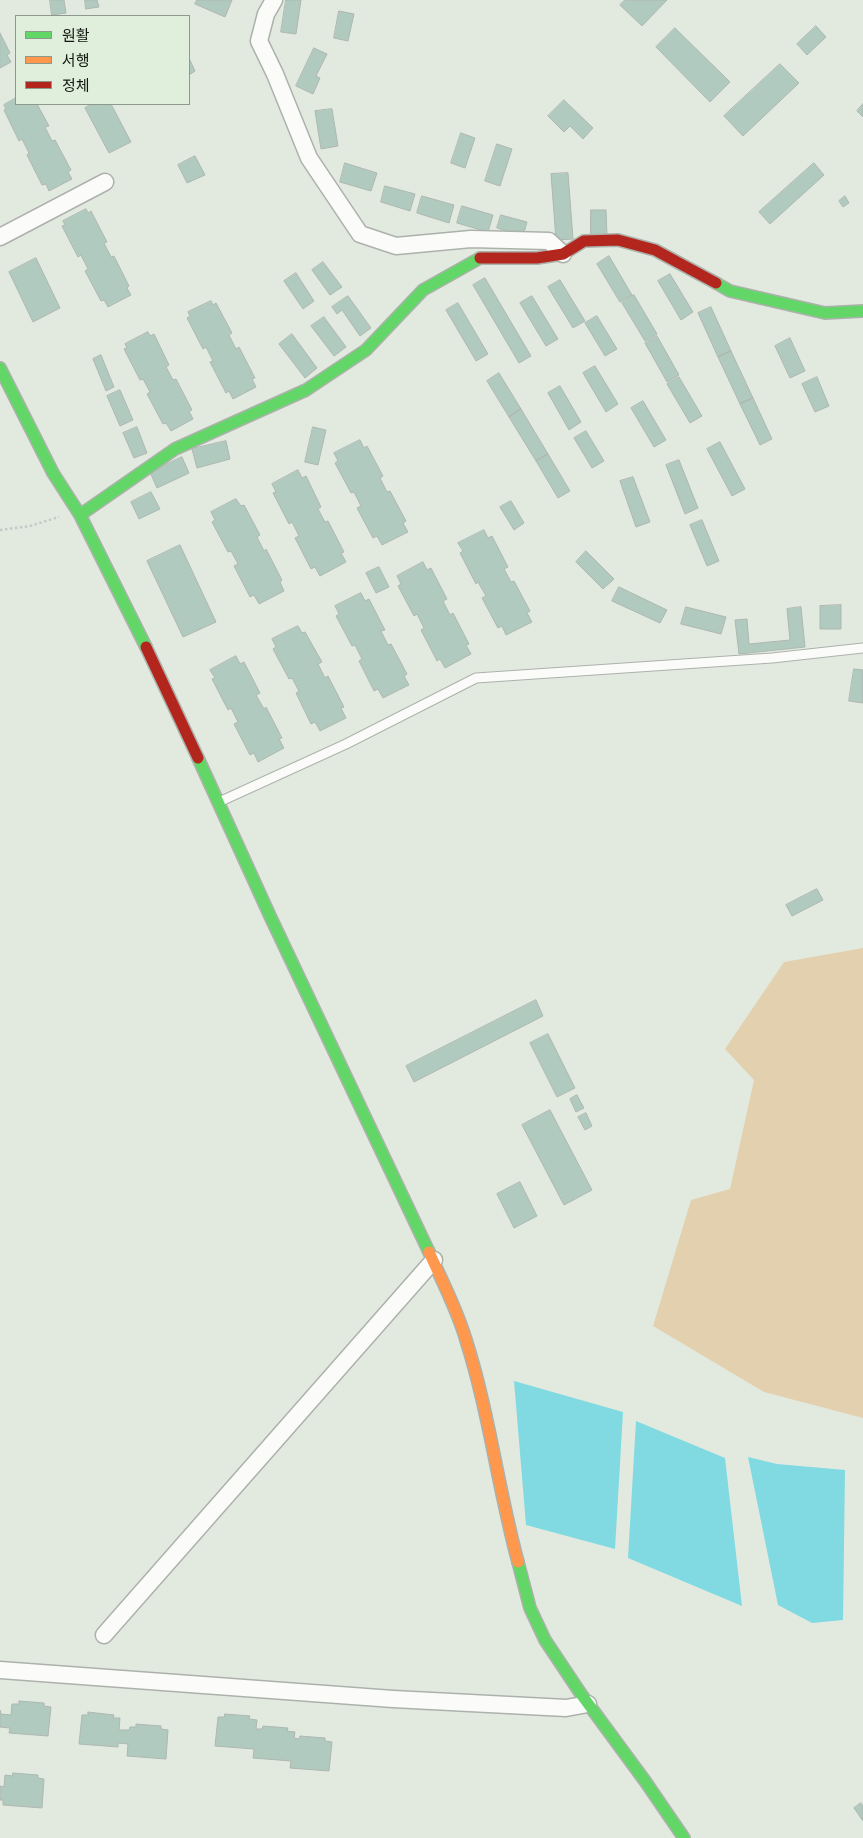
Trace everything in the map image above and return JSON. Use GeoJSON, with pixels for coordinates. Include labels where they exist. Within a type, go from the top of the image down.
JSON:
{"type":"FeatureCollection","features":[{"type":"Feature","properties":{"kind":"street"},"geometry":{"type":"LineString","coordinates":[[274,0],[266,14],[259,41],[275,74],[309,158],[360,234],[396,246],[471,240],[549,241],[563,254]]}},
{"type":"Feature","properties":{"kind":"street"},"geometry":{"type":"LineString","coordinates":[[0,237],[105,182]]}},
{"type":"Feature","properties":{"kind":"street"},"geometry":{"type":"LineString","coordinates":[[78,511],[175,449],[306,390],[366,350],[423,290],[481,257],[537,258],[563,254],[584,240],[618,240],[655,250],[730,291],[825,313],[863,311]]}},
{"type":"Feature","properties":{"kind":"street"},"geometry":{"type":"LineString","coordinates":[[0,368],[52,473],[78,511],[133,620],[219,802],[270,916],[434,1260],[466,1338],[476,1372],[510,1532],[530,1608],[545,1640],[588,1704],[684,1838]]}},
{"type":"Feature","properties":{"kind":"street"},"geometry":{"type":"LineString","coordinates":[[104,1635],[434,1260]]}},
{"type":"Feature","properties":{"kind":"street"},"geometry":{"type":"LineString","coordinates":[[0,1670],[393,1699],[566,1708],[588,1704]]}},
{"type":"Feature","properties":{"kind":"lane"},"geometry":{"type":"LineString","coordinates":[[219,802],[346,744],[476,678],[772,658],[863,648]]}},
{"type":"Feature","properties":{"kind":"path"},"geometry":{"type":"LineString","coordinates":[[0,530],[47,522],[78,511]]}},
{"type":"Feature","properties":{"kind":"shaded area"},"geometry":{"type":"Polygon","coordinates":[[[863,948],[863,1418],[764,1392],[653,1326],[691,1200],[730,1189],[754,1080],[725,1049],[784,962],[863,948]]]}},
{"type":"Feature","properties":{"kind":"water"},"geometry":{"type":"Polygon","coordinates":[[[514,1381],[623,1412],[615,1549],[526,1525],[514,1381]]]}},
{"type":"Feature","properties":{"kind":"water"},"geometry":{"type":"Polygon","coordinates":[[[636,1421],[725,1458],[742,1606],[628,1558],[636,1421]]]}},
{"type":"Feature","properties":{"kind":"water"},"geometry":{"type":"Polygon","coordinates":[[[748,1457],[777,1464],[845,1470],[843,1620],[812,1623],[778,1605],[748,1457]]]}},
{"type":"Feature","properties":{"kind":"building"},"geometry":{"type":"Polygon","coordinates":[[[50,0],[64,0],[66,13],[52,15],[50,0]]]}},
{"type":"Feature","properties":{"kind":"building"},"geometry":{"type":"Polygon","coordinates":[[[85,0],[97,0],[99,7],[86,9],[85,0]]]}},
{"type":"Feature","properties":{"kind":"building"},"geometry":{"type":"Polygon","coordinates":[[[197,0],[232,0],[225,17],[195,4],[197,0]]]}},
{"type":"Feature","properties":{"kind":"building"},"geometry":{"type":"Polygon","coordinates":[[[286,0],[301,0],[296,34],[281,32],[286,0]]]}},
{"type":"Feature","properties":{"kind":"building"},"geometry":{"type":"Polygon","coordinates":[[[625,0],[667,0],[642,26],[620,5],[625,0]]]}},
{"type":"Feature","properties":{"kind":"building"},"geometry":{"type":"Polygon","coordinates":[[[339,11],[354,14],[348,41],[334,38],[339,11]]]}},
{"type":"Feature","properties":{"kind":"building"},"geometry":{"type":"Polygon","coordinates":[[[816,26],[826,37],[807,55],[797,44],[816,26]]]}},
{"type":"Feature","properties":{"kind":"building"},"geometry":{"type":"Polygon","coordinates":[[[675,28],[730,82],[710,102],[656,47],[675,28]]]}},
{"type":"Feature","properties":{"kind":"building"},"geometry":{"type":"Polygon","coordinates":[[[0,33],[10,53],[7,55],[11,62],[0,68],[0,33]]]}},
{"type":"Feature","properties":{"kind":"building"},"geometry":{"type":"Polygon","coordinates":[[[314,48],[327,54],[316,76],[320,78],[313,94],[296,86],[314,48]]]}},
{"type":"Feature","properties":{"kind":"building"},"geometry":{"type":"Polygon","coordinates":[[[190,60],[195,71],[190,74],[190,60]]]}},
{"type":"Feature","properties":{"kind":"building"},"geometry":{"type":"Polygon","coordinates":[[[780,64],[799,83],[743,136],[724,116],[780,64]]]}},
{"type":"Feature","properties":{"kind":"building"},"geometry":{"type":"Polygon","coordinates":[[[15,99],[15,105],[38,105],[49,126],[45,127],[52,141],[55,140],[71,170],[68,172],[72,179],[49,191],[46,184],[42,185],[27,155],[29,153],[22,139],[19,141],[4,110],[6,109],[4,105],[15,99]]]}},
{"type":"Feature","properties":{"kind":"building"},"geometry":{"type":"Polygon","coordinates":[[[564,100],[593,128],[583,139],[570,126],[564,132],[548,116],[564,100]]]}},
{"type":"Feature","properties":{"kind":"building"},"geometry":{"type":"Polygon","coordinates":[[[863,104],[863,117],[857,111],[863,104]]]}},
{"type":"Feature","properties":{"kind":"building"},"geometry":{"type":"Polygon","coordinates":[[[90,105],[112,105],[131,142],[109,153],[85,108],[90,105]]]}},
{"type":"Feature","properties":{"kind":"building"},"geometry":{"type":"Polygon","coordinates":[[[332,109],[338,146],[321,149],[315,111],[332,109]]]}},
{"type":"Feature","properties":{"kind":"building"},"geometry":{"type":"Polygon","coordinates":[[[461,133],[475,138],[465,168],[451,163],[461,133]]]}},
{"type":"Feature","properties":{"kind":"building"},"geometry":{"type":"Polygon","coordinates":[[[497,144],[512,149],[500,186],[485,181],[497,144]]]}},
{"type":"Feature","properties":{"kind":"building"},"geometry":{"type":"Polygon","coordinates":[[[195,156],[205,175],[187,183],[178,165],[195,156]]]}},
{"type":"Feature","properties":{"kind":"building"},"geometry":{"type":"Polygon","coordinates":[[[345,163],[377,173],[371,191],[340,182],[345,163]]]}},
{"type":"Feature","properties":{"kind":"building"},"geometry":{"type":"Polygon","coordinates":[[[814,163],[824,175],[770,224],[759,212],[814,163]]]}},
{"type":"Feature","properties":{"kind":"building"},"geometry":{"type":"Polygon","coordinates":[[[568,173],[573,239],[556,240],[551,174],[568,173]]]}},
{"type":"Feature","properties":{"kind":"building"},"geometry":{"type":"Polygon","coordinates":[[[385,186],[415,194],[410,211],[381,202],[385,186]]]}},
{"type":"Feature","properties":{"kind":"building"},"geometry":{"type":"Polygon","coordinates":[[[422,196],[454,205],[449,223],[417,213],[422,196]]]}},
{"type":"Feature","properties":{"kind":"building"},"geometry":{"type":"Polygon","coordinates":[[[845,196],[849,203],[843,207],[839,201],[845,196]]]}},
{"type":"Feature","properties":{"kind":"building"},"geometry":{"type":"Polygon","coordinates":[[[462,206],[493,215],[488,232],[457,223],[462,206]]]}},
{"type":"Feature","properties":{"kind":"building"},"geometry":{"type":"Polygon","coordinates":[[[86,209],[88,213],[91,211],[107,242],[104,243],[111,257],[114,256],[129,286],[127,288],[131,295],[108,307],[104,300],[101,301],[85,271],[88,269],[81,255],[78,257],[62,226],[65,225],[63,221],[86,209]]]}},
{"type":"Feature","properties":{"kind":"building"},"geometry":{"type":"Polygon","coordinates":[[[591,210],[606,210],[607,236],[591,237],[591,210]]]}},
{"type":"Feature","properties":{"kind":"building"},"geometry":{"type":"Polygon","coordinates":[[[501,215],[527,222],[523,236],[497,228],[501,215]]]}},
{"type":"Feature","properties":{"kind":"building"},"geometry":{"type":"Polygon","coordinates":[[[609,256],[632,295],[620,302],[597,264],[609,256]]]}},
{"type":"Feature","properties":{"kind":"building"},"geometry":{"type":"Polygon","coordinates":[[[36,258],[60,308],[33,322],[9,272],[36,258]]]}},
{"type":"Feature","properties":{"kind":"building"},"geometry":{"type":"Polygon","coordinates":[[[323,262],[342,287],[330,295],[312,270],[323,262]]]}},
{"type":"Feature","properties":{"kind":"building"},"geometry":{"type":"Polygon","coordinates":[[[296,273],[314,301],[303,309],[284,281],[296,273]]]}},
{"type":"Feature","properties":{"kind":"building"},"geometry":{"type":"Polygon","coordinates":[[[670,274],[693,312],[681,320],[658,281],[670,274]]]}},
{"type":"Feature","properties":{"kind":"building"},"geometry":{"type":"Polygon","coordinates":[[[485,278],[531,356],[519,363],[473,285],[485,278]]]}},
{"type":"Feature","properties":{"kind":"building"},"geometry":{"type":"Polygon","coordinates":[[[560,280],[585,321],[573,328],[548,287],[560,280]]]}},
{"type":"Feature","properties":{"kind":"building"},"geometry":{"type":"Polygon","coordinates":[[[634,295],[657,334],[645,341],[622,303],[634,295]]]}},
{"type":"Feature","properties":{"kind":"building"},"geometry":{"type":"Polygon","coordinates":[[[348,296],[371,328],[360,336],[342,310],[337,314],[332,307],[348,296]]]}},
{"type":"Feature","properties":{"kind":"building"},"geometry":{"type":"Polygon","coordinates":[[[532,296],[558,339],[546,346],[520,303],[532,296]]]}},
{"type":"Feature","properties":{"kind":"building"},"geometry":{"type":"Polygon","coordinates":[[[211,301],[213,305],[216,303],[232,333],[229,335],[236,349],[239,347],[255,378],[252,379],[256,387],[233,399],[229,391],[226,393],[210,362],[213,361],[206,347],[203,349],[187,318],[190,316],[188,312],[211,301]]]}},
{"type":"Feature","properties":{"kind":"building"},"geometry":{"type":"Polygon","coordinates":[[[458,303],[488,354],[476,361],[446,310],[458,303]]]}},
{"type":"Feature","properties":{"kind":"building"},"geometry":{"type":"Polygon","coordinates":[[[711,307],[731,351],[718,357],[698,313],[711,307]]]}},
{"type":"Feature","properties":{"kind":"building"},"geometry":{"type":"Polygon","coordinates":[[[597,316],[617,349],[605,356],[585,323],[597,316]]]}},
{"type":"Feature","properties":{"kind":"building"},"geometry":{"type":"Polygon","coordinates":[[[324,317],[346,347],[334,356],[311,326],[324,317]]]}},
{"type":"Feature","properties":{"kind":"building"},"geometry":{"type":"Polygon","coordinates":[[[148,332],[150,336],[154,334],[169,365],[166,367],[173,380],[176,379],[192,410],[189,411],[193,419],[171,431],[166,423],[163,424],[147,394],[150,392],[143,379],[140,380],[124,349],[127,348],[125,344],[148,332]]]}},
{"type":"Feature","properties":{"kind":"building"},"geometry":{"type":"Polygon","coordinates":[[[292,334],[317,368],[305,378],[279,344],[292,334]]]}},
{"type":"Feature","properties":{"kind":"building"},"geometry":{"type":"Polygon","coordinates":[[[657,336],[679,375],[667,382],[645,343],[657,336]]]}},
{"type":"Feature","properties":{"kind":"building"},"geometry":{"type":"Polygon","coordinates":[[[790,338],[805,371],[790,378],[775,346],[790,338]]]}},
{"type":"Feature","properties":{"kind":"building"},"geometry":{"type":"Polygon","coordinates":[[[731,351],[753,398],[740,404],[718,357],[731,351]]]}},
{"type":"Feature","properties":{"kind":"building"},"geometry":{"type":"Polygon","coordinates":[[[101,355],[114,387],[106,391],[93,359],[101,355]]]}},
{"type":"Feature","properties":{"kind":"building"},"geometry":{"type":"Polygon","coordinates":[[[595,366],[618,404],[606,412],[583,373],[595,366]]]}},
{"type":"Feature","properties":{"kind":"building"},"geometry":{"type":"Polygon","coordinates":[[[499,373],[521,409],[509,417],[487,381],[499,373]]]}},
{"type":"Feature","properties":{"kind":"building"},"geometry":{"type":"Polygon","coordinates":[[[679,377],[702,416],[690,423],[667,384],[679,377]]]}},
{"type":"Feature","properties":{"kind":"building"},"geometry":{"type":"Polygon","coordinates":[[[817,377],[829,406],[815,412],[802,384],[817,377]]]}},
{"type":"Feature","properties":{"kind":"building"},"geometry":{"type":"Polygon","coordinates":[[[560,386],[581,422],[569,430],[548,393],[560,386]]]}},
{"type":"Feature","properties":{"kind":"building"},"geometry":{"type":"Polygon","coordinates":[[[120,390],[133,420],[120,426],[107,396],[120,390]]]}},
{"type":"Feature","properties":{"kind":"building"},"geometry":{"type":"Polygon","coordinates":[[[753,398],[772,439],[760,445],[740,404],[753,398]]]}},
{"type":"Feature","properties":{"kind":"building"},"geometry":{"type":"Polygon","coordinates":[[[643,401],[666,440],[654,447],[631,408],[643,401]]]}},
{"type":"Feature","properties":{"kind":"building"},"geometry":{"type":"Polygon","coordinates":[[[521,409],[548,454],[536,461],[509,417],[521,409]]]}},
{"type":"Feature","properties":{"kind":"building"},"geometry":{"type":"Polygon","coordinates":[[[137,427],[147,453],[134,458],[123,433],[137,427]]]}},
{"type":"Feature","properties":{"kind":"building"},"geometry":{"type":"Polygon","coordinates":[[[313,427],[326,430],[318,465],[305,462],[313,427]]]}},
{"type":"Feature","properties":{"kind":"building"},"geometry":{"type":"Polygon","coordinates":[[[586,431],[604,461],[592,468],[574,438],[586,431]]]}},
{"type":"Feature","properties":{"kind":"building"},"geometry":{"type":"Polygon","coordinates":[[[360,440],[364,448],[367,446],[383,476],[380,478],[387,492],[390,491],[406,521],[403,523],[408,532],[382,545],[377,536],[373,538],[357,508],[361,506],[354,492],[351,493],[335,463],[338,461],[334,453],[360,440]]]}},
{"type":"Feature","properties":{"kind":"building"},"geometry":{"type":"Polygon","coordinates":[[[226,441],[230,459],[197,468],[192,449],[226,441]]]}},
{"type":"Feature","properties":{"kind":"building"},"geometry":{"type":"Polygon","coordinates":[[[720,442],[745,489],[732,496],[707,449],[720,442]]]}},
{"type":"Feature","properties":{"kind":"building"},"geometry":{"type":"Polygon","coordinates":[[[548,454],[570,491],[558,498],[536,461],[548,454]]]}},
{"type":"Feature","properties":{"kind":"building"},"geometry":{"type":"Polygon","coordinates":[[[182,457],[189,473],[157,488],[150,472],[182,457]]]}},
{"type":"Feature","properties":{"kind":"building"},"geometry":{"type":"Polygon","coordinates":[[[679,460],[698,508],[685,514],[666,465],[679,460]]]}},
{"type":"Feature","properties":{"kind":"building"},"geometry":{"type":"Polygon","coordinates":[[[298,470],[302,478],[306,476],[321,507],[318,509],[325,522],[328,521],[344,552],[341,553],[346,562],[320,576],[315,567],[311,569],[295,538],[299,536],[292,522],[289,524],[273,493],[276,492],[272,484],[298,470]]]}},
{"type":"Feature","properties":{"kind":"building"},"geometry":{"type":"Polygon","coordinates":[[[633,477],[650,522],[636,527],[620,481],[633,477]]]}},
{"type":"Feature","properties":{"kind":"building"},"geometry":{"type":"Polygon","coordinates":[[[151,492],[160,509],[139,519],[131,502],[151,492]]]}},
{"type":"Feature","properties":{"kind":"building"},"geometry":{"type":"Polygon","coordinates":[[[236,499],[241,506],[244,505],[260,535],[257,537],[264,551],[266,549],[282,580],[280,582],[284,591],[259,604],[254,595],[250,597],[234,566],[238,564],[231,551],[228,552],[212,522],[215,520],[211,512],[236,499]]]}},
{"type":"Feature","properties":{"kind":"building"},"geometry":{"type":"Polygon","coordinates":[[[511,501],[524,523],[514,530],[500,507],[511,501]]]}},
{"type":"Feature","properties":{"kind":"building"},"geometry":{"type":"Polygon","coordinates":[[[702,520],[719,561],[707,566],[690,525],[702,520]]]}},
{"type":"Feature","properties":{"kind":"building"},"geometry":{"type":"Polygon","coordinates":[[[484,530],[488,538],[492,536],[508,567],[504,569],[511,582],[514,581],[530,611],[527,613],[532,622],[506,635],[502,626],[498,628],[482,598],[486,596],[478,582],[476,584],[460,553],[463,551],[458,543],[484,530]]]}},
{"type":"Feature","properties":{"kind":"building"},"geometry":{"type":"Polygon","coordinates":[[[180,545],[216,622],[183,637],[147,561],[180,545]]]}},
{"type":"Feature","properties":{"kind":"building"},"geometry":{"type":"Polygon","coordinates":[[[586,551],[614,579],[603,589],[576,562],[586,551]]]}},
{"type":"Feature","properties":{"kind":"building"},"geometry":{"type":"Polygon","coordinates":[[[423,562],[427,570],[431,568],[447,599],[443,601],[450,615],[453,613],[469,644],[466,645],[471,654],[445,668],[440,659],[437,661],[421,630],[424,628],[417,614],[414,616],[398,586],[401,584],[397,576],[423,562]]]}},
{"type":"Feature","properties":{"kind":"building"},"geometry":{"type":"Polygon","coordinates":[[[379,567],[389,587],[376,593],[366,573],[379,567]]]}},
{"type":"Feature","properties":{"kind":"building"},"geometry":{"type":"Polygon","coordinates":[[[619,587],[667,610],[660,623],[612,601],[619,587]]]}},
{"type":"Feature","properties":{"kind":"building"},"geometry":{"type":"Polygon","coordinates":[[[361,593],[365,601],[369,599],[385,630],[381,631],[388,645],[391,644],[407,674],[404,676],[409,685],[383,698],[378,689],[374,691],[359,661],[362,659],[355,645],[352,646],[336,616],[339,614],[335,606],[361,593]]]}},
{"type":"Feature","properties":{"kind":"building"},"geometry":{"type":"Polygon","coordinates":[[[841,605],[841,629],[820,629],[820,606],[841,605]]]}},
{"type":"Feature","properties":{"kind":"building"},"geometry":{"type":"Polygon","coordinates":[[[686,607],[726,617],[721,634],[681,624],[686,607]]]}},
{"type":"Feature","properties":{"kind":"building"},"geometry":{"type":"Polygon","coordinates":[[[801,607],[805,647],[739,654],[735,620],[747,619],[749,644],[790,640],[787,609],[801,607]]]}},
{"type":"Feature","properties":{"kind":"building"},"geometry":{"type":"Polygon","coordinates":[[[298,626],[302,633],[305,632],[322,662],[318,664],[325,678],[328,676],[344,707],[341,708],[346,718],[320,731],[315,722],[311,724],[296,693],[299,691],[292,678],[289,679],[273,649],[276,647],[272,639],[298,626]]]}},
{"type":"Feature","properties":{"kind":"building"},"geometry":{"type":"Polygon","coordinates":[[[236,656],[240,664],[244,662],[260,693],[256,695],[264,709],[266,707],[282,738],[279,739],[284,748],[258,762],[254,753],[250,755],[234,724],[238,722],[231,708],[228,710],[212,679],[215,678],[210,670],[236,656]]]}},
{"type":"Feature","properties":{"kind":"building"},"geometry":{"type":"Polygon","coordinates":[[[854,669],[863,670],[863,703],[849,701],[854,669]]]}},
{"type":"Feature","properties":{"kind":"building"},"geometry":{"type":"Polygon","coordinates":[[[817,889],[823,900],[792,916],[786,905],[817,889]]]}},
{"type":"Feature","properties":{"kind":"building"},"geometry":{"type":"Polygon","coordinates":[[[536,1000],[543,1016],[414,1082],[406,1066],[536,1000]]]}},
{"type":"Feature","properties":{"kind":"building"},"geometry":{"type":"Polygon","coordinates":[[[548,1034],[575,1088],[557,1097],[530,1043],[548,1034]]]}},
{"type":"Feature","properties":{"kind":"building"},"geometry":{"type":"Polygon","coordinates":[[[577,1095],[584,1108],[576,1112],[570,1099],[577,1095]]]}},
{"type":"Feature","properties":{"kind":"building"},"geometry":{"type":"Polygon","coordinates":[[[550,1110],[592,1190],[564,1205],[522,1125],[550,1110]]]}},
{"type":"Feature","properties":{"kind":"building"},"geometry":{"type":"Polygon","coordinates":[[[586,1113],[592,1126],[585,1130],[578,1117],[586,1113]]]}},
{"type":"Feature","properties":{"kind":"building"},"geometry":{"type":"Polygon","coordinates":[[[520,1182],[537,1216],[514,1228],[497,1194],[520,1182]]]}},
{"type":"Feature","properties":{"kind":"building"},"geometry":{"type":"Polygon","coordinates":[[[19,1701],[44,1703],[44,1706],[51,1707],[48,1736],[9,1733],[10,1728],[0,1727],[0,1710],[1,1714],[11,1715],[12,1704],[19,1704],[19,1701]]]}},
{"type":"Feature","properties":{"kind":"building"},"geometry":{"type":"Polygon","coordinates":[[[88,1712],[114,1715],[113,1718],[120,1718],[119,1730],[129,1730],[130,1727],[136,1727],[136,1724],[161,1726],[161,1729],[168,1730],[166,1759],[127,1756],[128,1744],[118,1743],[118,1747],[79,1744],[82,1715],[88,1715],[88,1712]]]}},
{"type":"Feature","properties":{"kind":"building"},"geometry":{"type":"Polygon","coordinates":[[[225,1714],[250,1716],[249,1719],[257,1720],[256,1729],[262,1729],[263,1726],[288,1728],[287,1731],[295,1732],[294,1738],[299,1739],[300,1736],[325,1738],[325,1741],[332,1742],[329,1771],[290,1768],[291,1761],[253,1758],[254,1749],[215,1746],[218,1717],[224,1717],[225,1714]]]}},
{"type":"Feature","properties":{"kind":"building"},"geometry":{"type":"Polygon","coordinates":[[[13,1773],[38,1775],[38,1778],[44,1779],[42,1808],[3,1805],[3,1800],[0,1800],[0,1786],[4,1787],[5,1775],[12,1776],[13,1773]]]}},
{"type":"Feature","properties":{"kind":"building"},"geometry":{"type":"Polygon","coordinates":[[[861,1803],[863,1806],[863,1821],[854,1808],[861,1803]]]}},
{"type":"Feature","properties":{"kind":"traffic: fast"},"geometry":{"type":"LineString","coordinates":[[80,515],[175,449],[306,390],[366,350],[423,290],[480,258]]}},
{"type":"Feature","properties":{"kind":"traffic: fast"},"geometry":{"type":"LineString","coordinates":[[716,283],[730,291],[825,313],[863,311]]}},
{"type":"Feature","properties":{"kind":"traffic: fast"},"geometry":{"type":"LineString","coordinates":[[0,368],[53,473],[80,515],[146,647]]}},
{"type":"Feature","properties":{"kind":"traffic: fast"},"geometry":{"type":"LineString","coordinates":[[198,758],[270,916],[429,1252]]}},
{"type":"Feature","properties":{"kind":"traffic: fast"},"geometry":{"type":"LineString","coordinates":[[518,1562],[530,1608],[545,1640],[581,1694],[684,1838]]}},
{"type":"Feature","properties":{"kind":"traffic: slow"},"geometry":{"type":"LineString","coordinates":[[429,1252],[458,1317],[474,1367],[518,1562]]}},
{"type":"Feature","properties":{"kind":"traffic: jam"},"geometry":{"type":"LineString","coordinates":[[480,258],[537,258],[563,254],[584,241],[618,240],[655,250],[716,283]]}},
{"type":"Feature","properties":{"kind":"traffic: jam"},"geometry":{"type":"LineString","coordinates":[[146,647],[198,758]]}}]}
